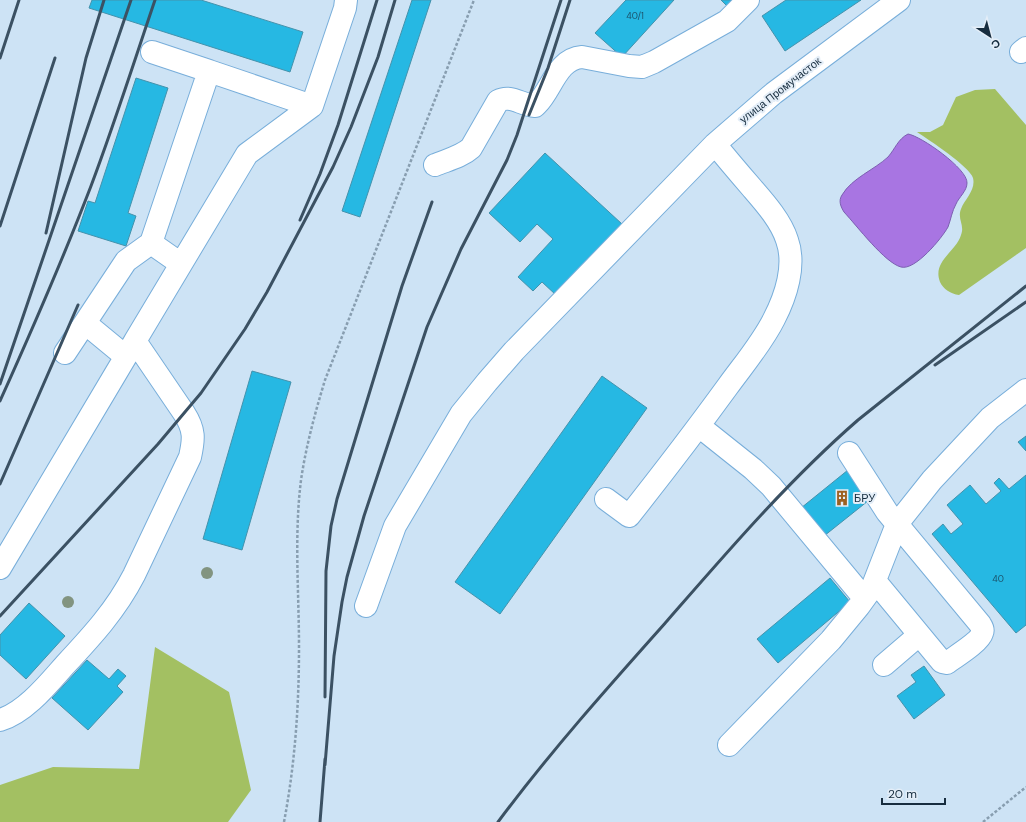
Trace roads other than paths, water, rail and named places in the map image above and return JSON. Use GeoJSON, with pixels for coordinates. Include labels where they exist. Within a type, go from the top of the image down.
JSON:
{"type":"FeatureCollection","features":[{"type":"Feature","properties":{"kind":"street"},"geometry":{"type":"LineString","coordinates":[[0,568],[247,154],[312,106],[345,8],[346,0]]}},
{"type":"Feature","properties":{"kind":"street"},"geometry":{"type":"LineString","coordinates":[[435,165],[459,156],[471,148],[498,101],[504,98],[509,98],[531,106],[538,104],[562,67],[568,61],[582,57],[642,67],[654,62],[727,21],[748,0]]}},
{"type":"Feature","properties":{"kind":"street","name":"улица Промучасток"},"geometry":{"type":"LineString","coordinates":[[366,606],[395,526],[461,414],[514,351],[715,144],[774,93],[899,0]]}},
{"type":"Feature","properties":{"kind":"street"},"geometry":{"type":"LineString","coordinates":[[152,52],[312,106]]}},
{"type":"Feature","properties":{"kind":"street"},"geometry":{"type":"LineString","coordinates":[[65,353],[126,261],[151,243],[209,71]]}},
{"type":"Feature","properties":{"kind":"street"},"geometry":{"type":"LineString","coordinates":[[606,499],[629,516],[699,426],[763,338],[783,298],[791,257],[787,239],[778,222],[765,204],[715,144]]}},
{"type":"Feature","properties":{"kind":"street"},"geometry":{"type":"LineString","coordinates":[[151,243],[181,264]]}},
{"type":"Feature","properties":{"kind":"street"},"geometry":{"type":"LineString","coordinates":[[0,720],[15,712],[39,694],[105,622],[125,592],[134,575],[190,457],[193,444],[193,433],[190,423],[130,348],[85,323]]}},
{"type":"Feature","properties":{"kind":"street"},"geometry":{"type":"LineString","coordinates":[[729,745],[831,640],[869,590],[898,524],[932,480],[990,418],[1026,390]]}},
{"type":"Feature","properties":{"kind":"street"},"geometry":{"type":"LineString","coordinates":[[699,426],[753,469],[771,486],[869,590],[919,635],[942,662],[947,663],[977,639],[982,633],[982,629],[879,501],[849,453]]}},
{"type":"Feature","properties":{"kind":"street"},"geometry":{"type":"LineString","coordinates":[[884,664],[919,635]]}},
{"type":"Feature","properties":{"kind":"railway"},"geometry":{"type":"LineString","coordinates":[[0,58],[19,0]]}},
{"type":"Feature","properties":{"kind":"railway"},"geometry":{"type":"LineString","coordinates":[[46,233],[86,58],[104,0]]}},
{"type":"Feature","properties":{"kind":"railway"},"geometry":{"type":"LineString","coordinates":[[0,384],[131,0]]}},
{"type":"Feature","properties":{"kind":"railway"},"geometry":{"type":"LineString","coordinates":[[0,401],[47,294],[91,186],[155,0]]}},
{"type":"Feature","properties":{"kind":"railway"},"geometry":{"type":"LineString","coordinates":[[300,220],[320,174],[338,125],[377,0]]}},
{"type":"Feature","properties":{"kind":"railway"},"geometry":{"type":"LineString","coordinates":[[0,616],[158,444],[201,393],[245,329],[267,292],[333,167],[351,127],[378,57],[395,0]]}},
{"type":"Feature","properties":{"kind":"railway"},"geometry":{"type":"LineString","coordinates":[[325,765],[334,656],[342,602],[347,577],[364,516],[427,327],[461,249],[507,160],[517,135],[561,0]]}},
{"type":"Feature","properties":{"kind":"railway"},"geometry":{"type":"LineString","coordinates":[[529,115],[548,68],[570,0]]}},
{"type":"Feature","properties":{"kind":"railway"},"geometry":{"type":"LineString","coordinates":[[0,226],[55,58]]}},
{"type":"Feature","properties":{"kind":"railway"},"geometry":{"type":"LineString","coordinates":[[325,697],[326,571],[331,526],[337,499],[402,286],[432,202]]}},
{"type":"Feature","properties":{"kind":"railway"},"geometry":{"type":"LineString","coordinates":[[498,822],[538,770],[602,695],[736,543],[807,467],[858,420],[1026,286]]}},
{"type":"Feature","properties":{"kind":"railway"},"geometry":{"type":"LineString","coordinates":[[935,365],[1026,302]]}},
{"type":"Feature","properties":{"kind":"railway"},"geometry":{"type":"LineString","coordinates":[[0,484],[78,305]]}},
{"type":"Feature","properties":{"kind":"railway"},"geometry":{"type":"LineString","coordinates":[[320,822],[325,759]]}},
{"type":"Feature","properties":{"kind":"place","name":"БРУ"},"geometry":{"type":"Point","coordinates":[842,498]}}]}
